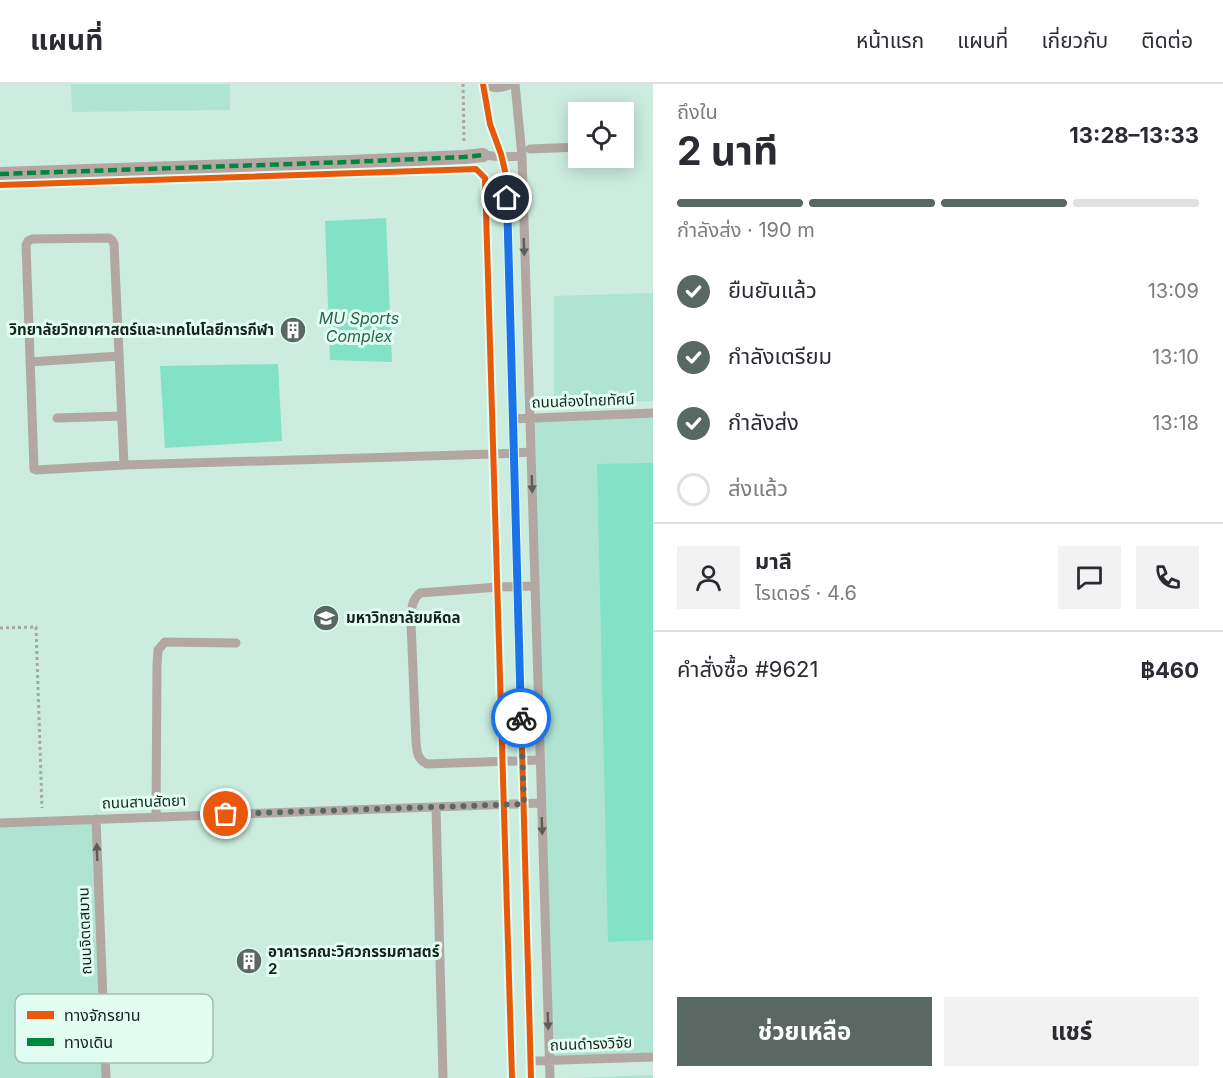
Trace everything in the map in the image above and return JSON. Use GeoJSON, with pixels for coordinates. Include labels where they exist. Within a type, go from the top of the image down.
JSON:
{"type":"FeatureCollection","features":[{"type":"Feature","properties":{"kind":"street"},"geometry":{"type":"LineString","coordinates":[[0,174],[337,163],[483,155]]}},
{"type":"Feature","properties":{"kind":"lane"},"geometry":{"type":"LineString","coordinates":[[484,84],[499,88],[510,84]]}},
{"type":"Feature","properties":{"kind":"lane"},"geometry":{"type":"LineString","coordinates":[[484,84],[490,124],[502,157],[507,198],[531,1078]]}},
{"type":"Feature","properties":{"kind":"lane"},"geometry":{"type":"LineString","coordinates":[[515,84],[522,156],[550,1078]]}},
{"type":"Feature","properties":{"kind":"lane"},"geometry":{"type":"LineString","coordinates":[[530,149],[568,147]]}},
{"type":"Feature","properties":{"kind":"lane"},"geometry":{"type":"LineString","coordinates":[[483,155],[522,156]]}},
{"type":"Feature","properties":{"kind":"lane"},"geometry":{"type":"LineString","coordinates":[[124,465],[114,244],[109,238],[32,239],[26,245],[35,470],[531,452]]}},
{"type":"Feature","properties":{"kind":"lane"},"geometry":{"type":"LineString","coordinates":[[30,362],[119,356]]}},
{"type":"Feature","properties":{"kind":"lane","name":"ถนนส่องไทยทัศน์"},"geometry":{"type":"LineString","coordinates":[[513,419],[653,413]]}},
{"type":"Feature","properties":{"kind":"lane"},"geometry":{"type":"LineString","coordinates":[[57,418],[122,416]]}},
{"type":"Feature","properties":{"kind":"lane"},"geometry":{"type":"LineString","coordinates":[[535,586],[420,593],[412,604],[411,623],[416,742],[420,759],[427,764],[540,760]]}},
{"type":"Feature","properties":{"kind":"lane"},"geometry":{"type":"LineString","coordinates":[[156,817],[158,650],[165,642],[236,644]]}},
{"type":"Feature","properties":{"kind":"lane","name":"ถนนสานสัตยา"},"geometry":{"type":"LineString","coordinates":[[0,823],[541,803]]}},
{"type":"Feature","properties":{"kind":"lane"},"geometry":{"type":"LineString","coordinates":[[436,807],[443,1078]]}},
{"type":"Feature","properties":{"kind":"lane","name":"ถนนจิตตสมาน"},"geometry":{"type":"LineString","coordinates":[[96,819],[103,994]]}},
{"type":"Feature","properties":{"kind":"lane","name":"ถนนดำรงวิจัย"},"geometry":{"type":"LineString","coordinates":[[530,1061],[653,1057]]}},
{"type":"Feature","properties":{"kind":"lane","name":"ถนนจิตตสมาน"},"geometry":{"type":"LineString","coordinates":[[105,1063],[106,1078]]}},
{"type":"Feature","properties":{"kind":"path"},"geometry":{"type":"LineString","coordinates":[[463,84],[464,157]]}},
{"type":"Feature","properties":{"kind":"path"},"geometry":{"type":"LineString","coordinates":[[0,628],[36,627],[43,822]]}},
{"type":"Feature","properties":{"kind":"shaded area","name":"มหาวิทยาลัยมหิดล"},"geometry":{"type":"Polygon","coordinates":[[[0,84],[653,84],[653,1078],[0,1078],[0,84]]]}},
{"type":"Feature","properties":{"kind":"shaded area"},"geometry":{"type":"Polygon","coordinates":[[[71,84],[230,84],[230,110],[72,112],[71,84]]]}},
{"type":"Feature","properties":{"kind":"shaded area"},"geometry":{"type":"Polygon","coordinates":[[[653,293],[653,401],[554,403],[554,296],[653,293]]]}},
{"type":"Feature","properties":{"kind":"shaded area"},"geometry":{"type":"Polygon","coordinates":[[[653,413],[653,1057],[549,1061],[530,419],[653,413]]]}},
{"type":"Feature","properties":{"kind":"shaded area"},"geometry":{"type":"Polygon","coordinates":[[[96,819],[103,994],[15,994],[15,1063],[105,1063],[106,1078],[0,1078],[0,823],[96,819]]]}},
{"type":"Feature","properties":{"kind":"shaded area"},"geometry":{"type":"Polygon","coordinates":[[[653,1075],[653,1078],[569,1078],[653,1075]]]}},
{"type":"Feature","properties":{"kind":"water","name":"MU Sports Complex"},"geometry":{"type":"Polygon","coordinates":[[[386,218],[392,362],[330,360],[325,221],[386,218]]]}},
{"type":"Feature","properties":{"kind":"water"},"geometry":{"type":"Polygon","coordinates":[[[278,364],[282,441],[165,448],[160,366],[278,364]]]}},
{"type":"Feature","properties":{"kind":"water"},"geometry":{"type":"Polygon","coordinates":[[[653,463],[653,940],[608,942],[597,464],[653,463]]]}},
{"type":"Feature","properties":{"kind":"marked path"},"geometry":{"type":"LineString","coordinates":[[0,174],[483,155]]}},
{"type":"Feature","properties":{"kind":"cycle path"},"geometry":{"type":"LineString","coordinates":[[483,84],[490,124],[505,171],[507,198],[531,1078]]}},
{"type":"Feature","properties":{"kind":"cycle path"},"geometry":{"type":"LineString","coordinates":[[0,185],[476,169],[485,178],[512,1078]]}},
{"type":"Feature","properties":{"kind":"way so far"},"geometry":{"type":"LineString","coordinates":[[226,814],[524,804],[521,718]]}},
{"type":"Feature","properties":{"kind":"place","name":"วิทยาลัยวิทยาศาสตร์และเทคโนโลยีการกีฬา"},"geometry":{"type":"Point","coordinates":[293,330]}},
{"type":"Feature","properties":{"kind":"place","name":"มหาวิทยาลัยมหิดล"},"geometry":{"type":"Point","coordinates":[326,618]}},
{"type":"Feature","properties":{"kind":"place","name":"อาคารคณะวิศวกรรมศาสตร์ 2"},"geometry":{"type":"Point","coordinates":[249,961]}},
{"type":"Feature","properties":{"kind":"route"},"geometry":{"type":"LineString","coordinates":[[507,198],[521,718]]}}]}
